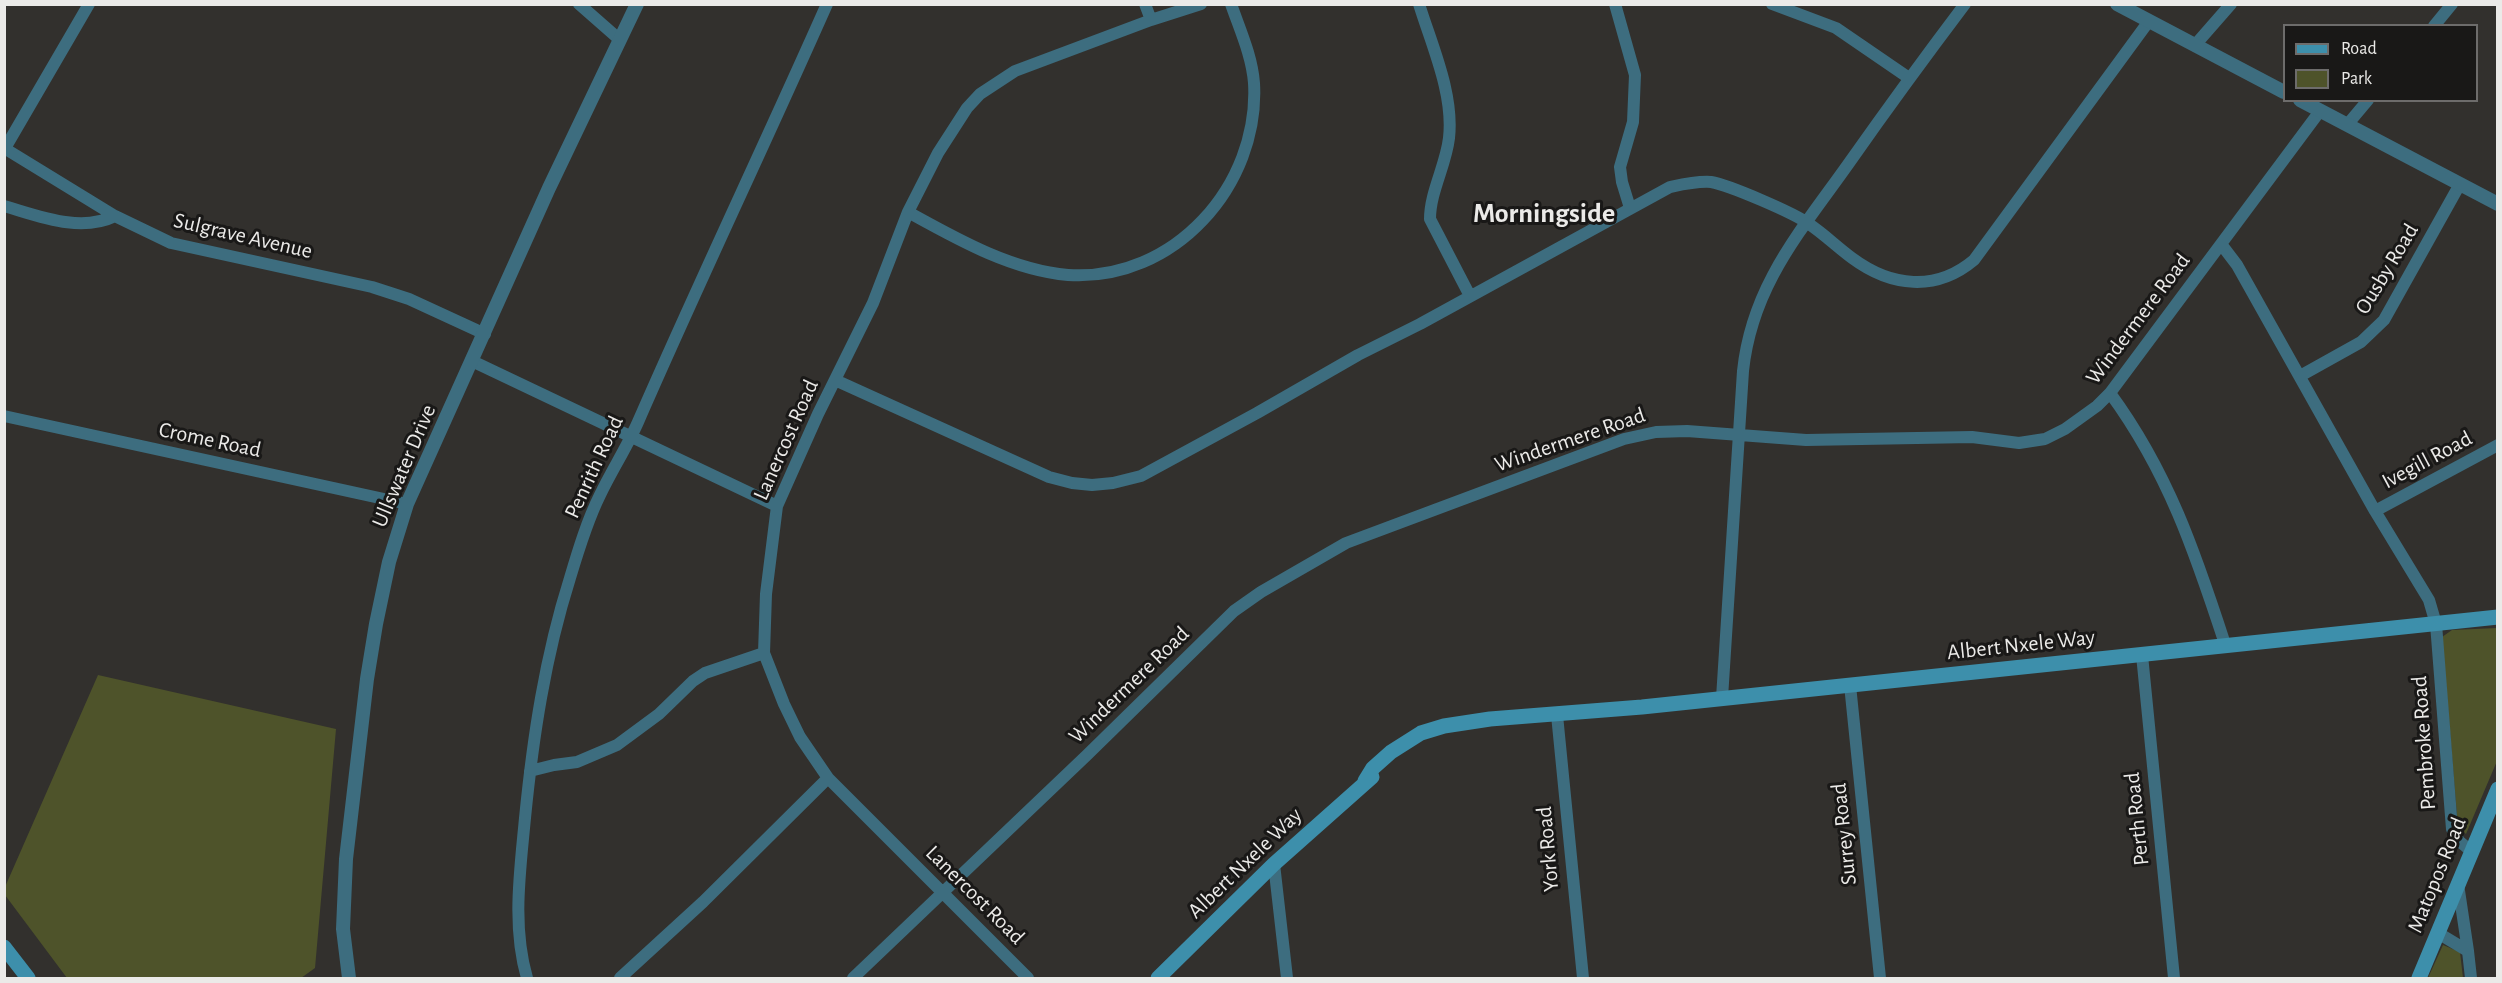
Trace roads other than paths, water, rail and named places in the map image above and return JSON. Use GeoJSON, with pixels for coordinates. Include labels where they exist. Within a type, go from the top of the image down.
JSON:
{"type":"FeatureCollection","features":[{"type":"Feature","properties":{"kind":"main road","name":"Albert Nxele Way"},"geometry":{"type":"LineString","coordinates":[[1158,978],[1274,864],[1365,781],[1373,768],[1411,738],[1432,729],[1444,730],[1537,714],[1553,716],[2498,617]]}},
{"type":"Feature","properties":{"kind":"main road","name":"Matopos Road"},"geometry":{"type":"LineString","coordinates":[[2419,978],[2498,789]]}},
{"type":"Feature","properties":{"kind":"main road"},"geometry":{"type":"LineString","coordinates":[[4,947],[28,978]]}},
{"type":"Feature","properties":{"kind":"street"},"geometry":{"type":"LineString","coordinates":[[5,149],[89,4]]}},
{"type":"Feature","properties":{"kind":"street"},"geometry":{"type":"LineString","coordinates":[[579,4],[620,40]]}},
{"type":"Feature","properties":{"kind":"street","name":"Ullswater Drive"},"geometry":{"type":"LineString","coordinates":[[349,978],[343,929],[346,870],[367,679],[375,624],[389,562],[407,504],[549,188],[636,4]]}},
{"type":"Feature","properties":{"kind":"street","name":"Penrith Road"},"geometry":{"type":"LineString","coordinates":[[527,978],[519,941],[518,897],[530,771],[538,712],[569,580],[598,499],[631,438],[682,320],[827,4]]}},
{"type":"Feature","properties":{"kind":"street"},"geometry":{"type":"LineString","coordinates":[[1145,4],[1151,20]]}},
{"type":"Feature","properties":{"kind":"street","name":"Lanercost Road"},"geometry":{"type":"LineString","coordinates":[[1028,978],[828,777],[800,737],[764,653],[766,594],[777,506],[818,414],[873,303],[908,212],[953,128],[980,94],[1015,71],[1151,20],[1201,4]]}},
{"type":"Feature","properties":{"kind":"street"},"geometry":{"type":"LineString","coordinates":[[908,212],[957,238],[1002,258],[1068,275],[1114,270],[1153,258],[1167,251],[1206,219],[1225,193],[1246,148],[1251,128],[1254,84],[1251,63],[1231,4]]}},
{"type":"Feature","properties":{"kind":"street"},"geometry":{"type":"LineString","coordinates":[[1419,4],[1448,103],[1449,137],[1444,166],[1430,210],[1431,219],[1470,296]]}},
{"type":"Feature","properties":{"kind":"street"},"geometry":{"type":"LineString","coordinates":[[1615,4],[1635,75],[1634,122],[1620,167],[1630,208]]}},
{"type":"Feature","properties":{"kind":"street"},"geometry":{"type":"LineString","coordinates":[[1772,4],[1836,28],[1909,78]]}},
{"type":"Feature","properties":{"kind":"street"},"geometry":{"type":"LineString","coordinates":[[1722,698],[1746,345],[1755,311],[1778,264],[1909,78],[1965,4]]}},
{"type":"Feature","properties":{"kind":"street"},"geometry":{"type":"LineString","coordinates":[[2117,4],[2283,91]]}},
{"type":"Feature","properties":{"kind":"street"},"geometry":{"type":"LineString","coordinates":[[2196,44],[2231,4]]}},
{"type":"Feature","properties":{"kind":"street"},"geometry":{"type":"LineString","coordinates":[[2436,24],[2452,4]]}},
{"type":"Feature","properties":{"kind":"street"},"geometry":{"type":"LineString","coordinates":[[836,380],[1049,477],[1092,485],[1113,483],[1141,476],[1163,465],[1358,355],[1670,187],[1688,183],[1725,185],[1807,222],[1853,260],[1880,274],[1902,282],[1917,283],[1934,280],[1964,269],[1986,247],[2149,21]]}},
{"type":"Feature","properties":{"kind":"street"},"geometry":{"type":"LineString","coordinates":[[2304,102],[2498,204]]}},
{"type":"Feature","properties":{"kind":"street"},"geometry":{"type":"LineString","coordinates":[[2347,125],[2366,102]]}},
{"type":"Feature","properties":{"kind":"street","name":"Windermere Road"},"geometry":{"type":"LineString","coordinates":[[853,978],[1234,611],[1261,592],[1319,558],[1364,536],[1624,439],[1656,432],[1806,440],[1972,437],[2019,443],[2045,438],[2066,429],[2097,406],[2110,393],[2320,111]]}},
{"type":"Feature","properties":{"kind":"street","name":"Sulgrave Avenue"},"geometry":{"type":"LineString","coordinates":[[5,149],[136,228],[179,245],[360,285],[409,299],[484,334]]}},
{"type":"Feature","properties":{"kind":"street","name":"Ousby Road"},"geometry":{"type":"LineString","coordinates":[[2300,375],[2361,342],[2384,320],[2460,184]]}},
{"type":"Feature","properties":{"kind":"street"},"geometry":{"type":"LineString","coordinates":[[4,206],[57,220],[88,224],[115,216]]}},
{"type":"Feature","properties":{"kind":"street","name":"Pembroke Road"},"geometry":{"type":"LineString","coordinates":[[2221,244],[2237,265],[2375,511],[2429,600],[2436,624],[2452,829],[2459,841],[2471,851]]}},
{"type":"Feature","properties":{"kind":"street"},"geometry":{"type":"LineString","coordinates":[[472,361],[777,506]]}},
{"type":"Feature","properties":{"kind":"street"},"geometry":{"type":"LineString","coordinates":[[2110,393],[2132,423],[2165,482],[2195,553],[2225,644]]}},
{"type":"Feature","properties":{"kind":"street","name":"Crome Road"},"geometry":{"type":"LineString","coordinates":[[4,416],[407,504]]}},
{"type":"Feature","properties":{"kind":"street","name":"Ivegill Road"},"geometry":{"type":"LineString","coordinates":[[2375,511],[2498,445]]}},
{"type":"Feature","properties":{"kind":"street"},"geometry":{"type":"LineString","coordinates":[[530,771],[577,762],[610,749],[659,714],[693,681],[705,673],[764,653]]}},
{"type":"Feature","properties":{"kind":"street","name":"Perth Road"},"geometry":{"type":"LineString","coordinates":[[2142,655],[2175,978]]}},
{"type":"Feature","properties":{"kind":"street","name":"Surrey Road"},"geometry":{"type":"LineString","coordinates":[[1850,685],[1880,978]]}},
{"type":"Feature","properties":{"kind":"street","name":"York Road"},"geometry":{"type":"LineString","coordinates":[[1553,716],[1583,978]]}},
{"type":"Feature","properties":{"kind":"street"},"geometry":{"type":"LineString","coordinates":[[620,978],[703,902],[828,777]]}},
{"type":"Feature","properties":{"kind":"street"},"geometry":{"type":"LineString","coordinates":[[1274,864],[1287,978]]}},
{"type":"Feature","properties":{"kind":"street"},"geometry":{"type":"LineString","coordinates":[[2458,884],[2471,978]]}},
{"type":"Feature","properties":{"kind":"street"},"geometry":{"type":"LineString","coordinates":[[2438,933],[2468,951]]}},
{"type":"Feature","properties":{"kind":"district","name":"Morningside"},"geometry":{"type":"Point","coordinates":[1544,214]}}]}
